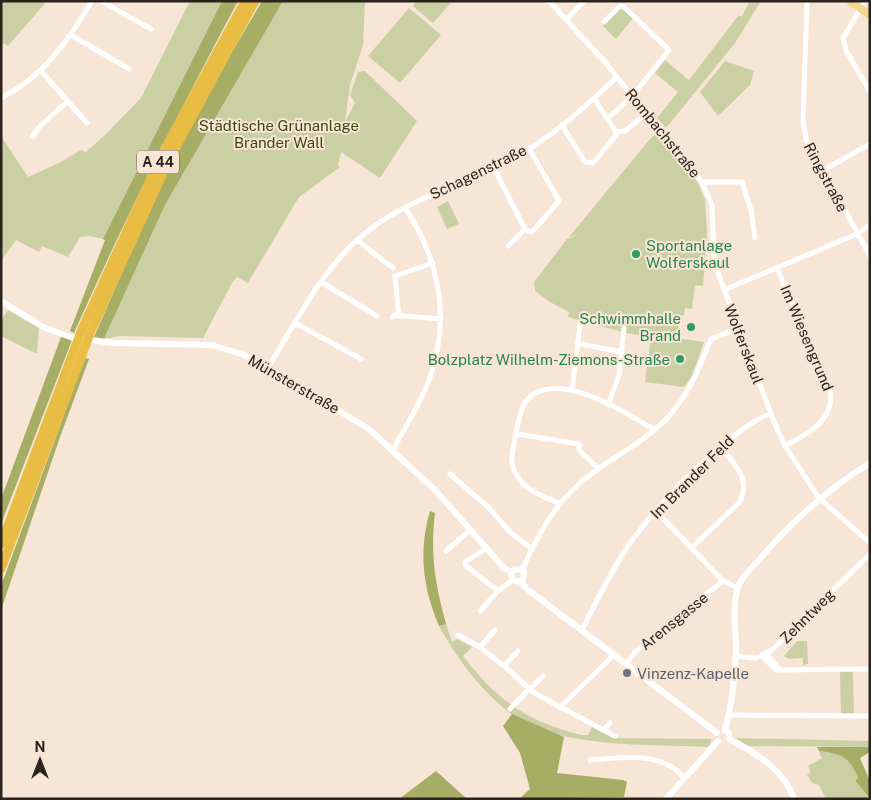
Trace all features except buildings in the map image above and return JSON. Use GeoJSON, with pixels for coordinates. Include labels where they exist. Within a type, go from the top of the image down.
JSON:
{"type":"FeatureCollection","features":[{"type":"Feature","properties":{"kind":"highway","name":"A 44"},"geometry":{"type":"LineString","coordinates":[[1,544],[79,349],[161,156],[245,1]]}},
{"type":"Feature","properties":{"kind":"highway","name":"A 44"},"geometry":{"type":"LineString","coordinates":[[87,330],[169,160],[255,1]]}},
{"type":"Feature","properties":{"kind":"highway","name":"A 44"},"geometry":{"type":"LineString","coordinates":[[1,569],[79,349]]}},
{"type":"Feature","properties":{"kind":"main road"},"geometry":{"type":"LineString","coordinates":[[850,1],[870,15]]}},
{"type":"Feature","properties":{"kind":"street"},"geometry":{"type":"LineString","coordinates":[[1,98],[41,71],[71,35],[92,1]]}},
{"type":"Feature","properties":{"kind":"street"},"geometry":{"type":"LineString","coordinates":[[101,1],[151,28]]}},
{"type":"Feature","properties":{"kind":"street","name":"Rombachstraße"},"geometry":{"type":"LineString","coordinates":[[549,1],[567,18],[617,77],[631,97],[702,182],[712,205],[712,251],[724,290]]}},
{"type":"Feature","properties":{"kind":"street"},"geometry":{"type":"LineString","coordinates":[[567,18],[584,1]]}},
{"type":"Feature","properties":{"kind":"street","name":"Ringstraße"},"geometry":{"type":"LineString","coordinates":[[806,1],[803,126],[806,139],[870,256]]}},
{"type":"Feature","properties":{"kind":"street"},"geometry":{"type":"LineString","coordinates":[[865,1],[843,38],[846,50],[870,92]]}},
{"type":"Feature","properties":{"kind":"street"},"geometry":{"type":"LineString","coordinates":[[604,22],[620,6],[623,6],[669,50],[631,97],[608,118]]}},
{"type":"Feature","properties":{"kind":"street"},"geometry":{"type":"LineString","coordinates":[[71,35],[130,69]]}},
{"type":"Feature","properties":{"kind":"street"},"geometry":{"type":"LineString","coordinates":[[41,71],[87,123]]}},
{"type":"Feature","properties":{"kind":"street","name":"Schagenstraße"},"geometry":{"type":"LineString","coordinates":[[268,368],[321,282],[336,261],[357,240],[405,208],[494,168],[530,148],[562,125],[617,77]]}},
{"type":"Feature","properties":{"kind":"street"},"geometry":{"type":"LineString","coordinates":[[562,125],[585,162],[588,164],[595,162],[616,138],[616,132],[594,98]]}},
{"type":"Feature","properties":{"kind":"street"},"geometry":{"type":"LineString","coordinates":[[33,136],[38,127],[67,102]]}},
{"type":"Feature","properties":{"kind":"street"},"geometry":{"type":"LineString","coordinates":[[616,132],[625,131],[643,116]]}},
{"type":"Feature","properties":{"kind":"street"},"geometry":{"type":"LineString","coordinates":[[822,171],[870,144]]}},
{"type":"Feature","properties":{"kind":"street"},"geometry":{"type":"LineString","coordinates":[[494,168],[525,229],[530,232],[534,230],[559,201],[530,148]]}},
{"type":"Feature","properties":{"kind":"street"},"geometry":{"type":"LineString","coordinates":[[702,182],[742,182],[751,210],[755,238]]}},
{"type":"Feature","properties":{"kind":"street"},"geometry":{"type":"LineString","coordinates":[[393,450],[431,375],[438,350],[441,319],[439,292],[433,263],[426,243],[405,208]]}},
{"type":"Feature","properties":{"kind":"street","name":"Wolferskaul"},"geometry":{"type":"LineString","coordinates":[[870,225],[857,234],[724,290],[770,414],[785,446],[820,498],[870,543]]}},
{"type":"Feature","properties":{"kind":"street"},"geometry":{"type":"LineString","coordinates":[[508,246],[525,229]]}},
{"type":"Feature","properties":{"kind":"street"},"geometry":{"type":"LineString","coordinates":[[357,240],[393,268]]}},
{"type":"Feature","properties":{"kind":"street"},"geometry":{"type":"LineString","coordinates":[[399,316],[395,276],[433,263]]}},
{"type":"Feature","properties":{"kind":"street","name":"Im Wiesengrund"},"geometry":{"type":"LineString","coordinates":[[777,268],[826,379],[832,400],[829,413],[822,423],[785,446]]}},
{"type":"Feature","properties":{"kind":"street"},"geometry":{"type":"LineString","coordinates":[[321,282],[377,316]]}},
{"type":"Feature","properties":{"kind":"street","name":"Münsterstraße"},"geometry":{"type":"LineString","coordinates":[[1,301],[44,327],[73,338],[115,343],[212,344],[244,356],[268,368],[356,419],[436,490],[504,568],[512,572]]}},
{"type":"Feature","properties":{"kind":"street"},"geometry":{"type":"LineString","coordinates":[[392,317],[441,319]]}},
{"type":"Feature","properties":{"kind":"street"},"geometry":{"type":"LineString","coordinates":[[296,323],[361,359]]}},
{"type":"Feature","properties":{"kind":"street"},"geometry":{"type":"LineString","coordinates":[[572,391],[580,344],[580,326]]}},
{"type":"Feature","properties":{"kind":"street"},"geometry":{"type":"LineString","coordinates":[[608,405],[617,383],[624,328]]}},
{"type":"Feature","properties":{"kind":"street"},"geometry":{"type":"LineString","coordinates":[[521,582],[524,576],[522,570],[532,549],[559,503],[578,484],[654,430],[670,414],[692,382],[711,339],[739,328]]}},
{"type":"Feature","properties":{"kind":"street"},"geometry":{"type":"LineString","coordinates":[[580,344],[622,352]]}},
{"type":"Feature","properties":{"kind":"street"},"geometry":{"type":"LineString","coordinates":[[559,503],[530,490],[518,479],[512,463],[519,415],[526,401],[536,392],[551,388],[572,391],[608,405],[654,430]]}},
{"type":"Feature","properties":{"kind":"street","name":"Im Brander Feld"},"geometry":{"type":"LineString","coordinates":[[582,630],[620,559],[656,511],[683,481],[746,425],[770,414]]}},
{"type":"Feature","properties":{"kind":"street"},"geometry":{"type":"LineString","coordinates":[[517,434],[580,444],[579,450],[599,469]]}},
{"type":"Feature","properties":{"kind":"street"},"geometry":{"type":"LineString","coordinates":[[692,548],[739,503],[744,494],[745,486],[741,474],[721,447]]}},
{"type":"Feature","properties":{"kind":"street"},"geometry":{"type":"LineString","coordinates":[[725,730],[729,714],[735,656],[735,608],[738,588],[770,547],[820,498],[840,481],[870,463]]}},
{"type":"Feature","properties":{"kind":"street"},"geometry":{"type":"LineString","coordinates":[[450,474],[490,509],[511,532],[532,549]]}},
{"type":"Feature","properties":{"kind":"street"},"geometry":{"type":"LineString","coordinates":[[656,511],[723,581],[738,588]]}},
{"type":"Feature","properties":{"kind":"street"},"geometry":{"type":"LineString","coordinates":[[446,551],[470,530]]}},
{"type":"Feature","properties":{"kind":"street"},"geometry":{"type":"LineString","coordinates":[[487,548],[465,562],[465,565],[498,591]]}},
{"type":"Feature","properties":{"kind":"street","name":"Zehntweg"},"geometry":{"type":"LineString","coordinates":[[765,655],[870,554]]}},
{"type":"Feature","properties":{"kind":"street"},"geometry":{"type":"LineString","coordinates":[[513,580],[512,572],[517,569],[522,570]]}},
{"type":"Feature","properties":{"kind":"street"},"geometry":{"type":"LineString","coordinates":[[480,611],[498,591],[513,580]]}},
{"type":"Feature","properties":{"kind":"street"},"geometry":{"type":"LineString","coordinates":[[513,580],[521,582],[717,733],[718,741],[666,799]]}},
{"type":"Feature","properties":{"kind":"street","name":"Arensgasse"},"geometry":{"type":"LineString","coordinates":[[626,664],[635,652],[723,581]]}},
{"type":"Feature","properties":{"kind":"street"},"geometry":{"type":"LineString","coordinates":[[480,647],[494,630]]}},
{"type":"Feature","properties":{"kind":"street"},"geometry":{"type":"LineString","coordinates":[[458,635],[480,647],[529,689],[615,736]]}},
{"type":"Feature","properties":{"kind":"street"},"geometry":{"type":"LineString","coordinates":[[504,666],[518,651]]}},
{"type":"Feature","properties":{"kind":"street"},"geometry":{"type":"LineString","coordinates":[[560,707],[614,655]]}},
{"type":"Feature","properties":{"kind":"street"},"geometry":{"type":"LineString","coordinates":[[735,656],[751,658],[765,655],[776,670],[870,669]]}},
{"type":"Feature","properties":{"kind":"street"},"geometry":{"type":"LineString","coordinates":[[510,709],[543,676]]}},
{"type":"Feature","properties":{"kind":"street"},"geometry":{"type":"LineString","coordinates":[[729,714],[870,716]]}},
{"type":"Feature","properties":{"kind":"street"},"geometry":{"type":"LineString","coordinates":[[603,730],[610,723]]}},
{"type":"Feature","properties":{"kind":"street"},"geometry":{"type":"LineString","coordinates":[[717,733],[725,730]]}},
{"type":"Feature","properties":{"kind":"street"},"geometry":{"type":"LineString","coordinates":[[725,730],[729,734],[729,739],[780,774],[794,799]]}},
{"type":"Feature","properties":{"kind":"street"},"geometry":{"type":"LineString","coordinates":[[718,741],[723,743],[729,739]]}},
{"type":"Feature","properties":{"kind":"street"},"geometry":{"type":"LineString","coordinates":[[590,760],[651,758],[676,768],[684,778]]}},
{"type":"Feature","properties":{"kind":"green space"},"geometry":{"type":"Polygon","coordinates":[[[3,1],[47,1],[8,46],[4,43],[1,46],[1,4],[3,1]]]}},
{"type":"Feature","properties":{"kind":"green space"},"geometry":{"type":"Polygon","coordinates":[[[190,1],[222,1],[103,239],[90,236],[80,237],[68,257],[42,246],[39,252],[16,240],[1,261],[1,136],[28,177],[59,163],[81,150],[86,152],[141,98],[190,1]]]}},
{"type":"Feature","properties":{"kind":"green space"},"geometry":{"type":"Polygon","coordinates":[[[222,1],[238,1],[153,165],[74,333],[70,331],[105,240],[103,239],[222,1]]]}},
{"type":"Feature","properties":{"kind":"green space"},"geometry":{"type":"Polygon","coordinates":[[[262,1],[283,1],[165,205],[104,339],[94,337],[153,202],[204,100],[262,1]]]}},
{"type":"Feature","properties":{"kind":"green space","name":"Städtische Grünanlage Brander Wall"},"geometry":{"type":"Polygon","coordinates":[[[283,1],[365,1],[363,45],[350,85],[345,122],[355,103],[350,95],[358,72],[365,71],[417,121],[380,178],[341,152],[338,166],[340,167],[299,197],[248,283],[237,277],[232,283],[203,338],[120,336],[104,339],[165,205],[283,1]]]}},
{"type":"Feature","properties":{"kind":"green space"},"geometry":{"type":"Polygon","coordinates":[[[416,1],[449,1],[451,3],[433,23],[413,6],[416,1]]]}},
{"type":"Feature","properties":{"kind":"green space"},"geometry":{"type":"Polygon","coordinates":[[[750,1],[761,1],[735,43],[666,128],[657,118],[678,92],[655,73],[665,60],[689,80],[738,16],[742,16],[750,1]]]}},
{"type":"Feature","properties":{"kind":"green space"},"geometry":{"type":"Polygon","coordinates":[[[409,8],[441,35],[400,83],[368,56],[409,8]]]}},
{"type":"Feature","properties":{"kind":"green space"},"geometry":{"type":"Polygon","coordinates":[[[624,9],[634,17],[616,39],[602,25],[617,10],[624,9]]]}},
{"type":"Feature","properties":{"kind":"green space"},"geometry":{"type":"Polygon","coordinates":[[[725,61],[754,71],[750,85],[718,116],[700,92],[725,61]]]}},
{"type":"Feature","properties":{"kind":"green space","name":"Sportanlage Wolferskaul"},"geometry":{"type":"Polygon","coordinates":[[[657,133],[698,183],[705,200],[707,232],[703,286],[695,285],[692,309],[685,308],[684,315],[680,315],[677,338],[704,342],[692,376],[684,387],[645,382],[651,337],[626,333],[568,317],[569,312],[535,291],[534,282],[567,239],[578,235],[569,237],[657,133]]]}},
{"type":"Feature","properties":{"kind":"green space"},"geometry":{"type":"Polygon","coordinates":[[[448,201],[459,224],[447,229],[437,207],[448,201]]]}},
{"type":"Feature","properties":{"kind":"green space"},"geometry":{"type":"Polygon","coordinates":[[[8,310],[39,328],[37,354],[1,336],[1,320],[8,310]]]}},
{"type":"Feature","properties":{"kind":"green space"},"geometry":{"type":"Polygon","coordinates":[[[61,337],[72,340],[1,524],[1,499],[61,337]]]}},
{"type":"Feature","properties":{"kind":"green space"},"geometry":{"type":"Polygon","coordinates":[[[85,358],[89,359],[60,437],[1,610],[1,586],[85,358]]]}},
{"type":"Feature","properties":{"kind":"green space"},"geometry":{"type":"Polygon","coordinates":[[[430,511],[435,513],[434,569],[446,624],[439,626],[429,598],[424,570],[424,541],[430,511]]]}},
{"type":"Feature","properties":{"kind":"green space"},"geometry":{"type":"Polygon","coordinates":[[[446,624],[452,642],[457,639],[472,647],[463,656],[488,685],[501,697],[529,716],[562,730],[582,735],[588,735],[592,727],[613,738],[711,739],[711,742],[708,747],[606,742],[554,734],[531,725],[511,714],[500,705],[470,674],[439,626],[446,624]]]}},
{"type":"Feature","properties":{"kind":"green space"},"geometry":{"type":"Polygon","coordinates":[[[797,641],[807,641],[808,664],[803,665],[803,658],[789,659],[784,656],[797,641]]]}},
{"type":"Feature","properties":{"kind":"green space"},"geometry":{"type":"Polygon","coordinates":[[[840,671],[853,671],[854,714],[841,715],[840,671]]]}},
{"type":"Feature","properties":{"kind":"green space"},"geometry":{"type":"Polygon","coordinates":[[[512,714],[564,737],[557,773],[623,780],[627,782],[624,797],[519,799],[530,789],[520,753],[503,726],[512,714]]]}},
{"type":"Feature","properties":{"kind":"green space"},"geometry":{"type":"Polygon","coordinates":[[[736,738],[870,741],[870,747],[747,746],[736,738]]]}},
{"type":"Feature","properties":{"kind":"green space"},"geometry":{"type":"Polygon","coordinates":[[[817,747],[870,747],[870,752],[860,758],[869,779],[870,799],[855,780],[858,778],[855,771],[844,757],[834,753],[819,751],[817,747]]]}},
{"type":"Feature","properties":{"kind":"green space"},"geometry":{"type":"Polygon","coordinates":[[[819,751],[834,753],[844,757],[855,771],[858,778],[855,780],[863,788],[868,799],[826,799],[819,785],[812,783],[807,775],[811,772],[808,766],[822,758],[819,751]]]}},
{"type":"Feature","properties":{"kind":"green space"},"geometry":{"type":"Polygon","coordinates":[[[436,771],[467,799],[399,799],[436,771]]]}},
{"type":"Feature","properties":{"kind":"place","name":"Sportanlage Wolferskaul"},"geometry":{"type":"Point","coordinates":[636,254]}},
{"type":"Feature","properties":{"kind":"place","name":"Schwimmhalle Brand"},"geometry":{"type":"Point","coordinates":[691,327]}},
{"type":"Feature","properties":{"kind":"place","name":"Bolzplatz Wilhelm-Ziemons-Straße"},"geometry":{"type":"Point","coordinates":[680,359]}},
{"type":"Feature","properties":{"kind":"place","name":"Vinzenz-Kapelle"},"geometry":{"type":"Point","coordinates":[627,673]}}]}
